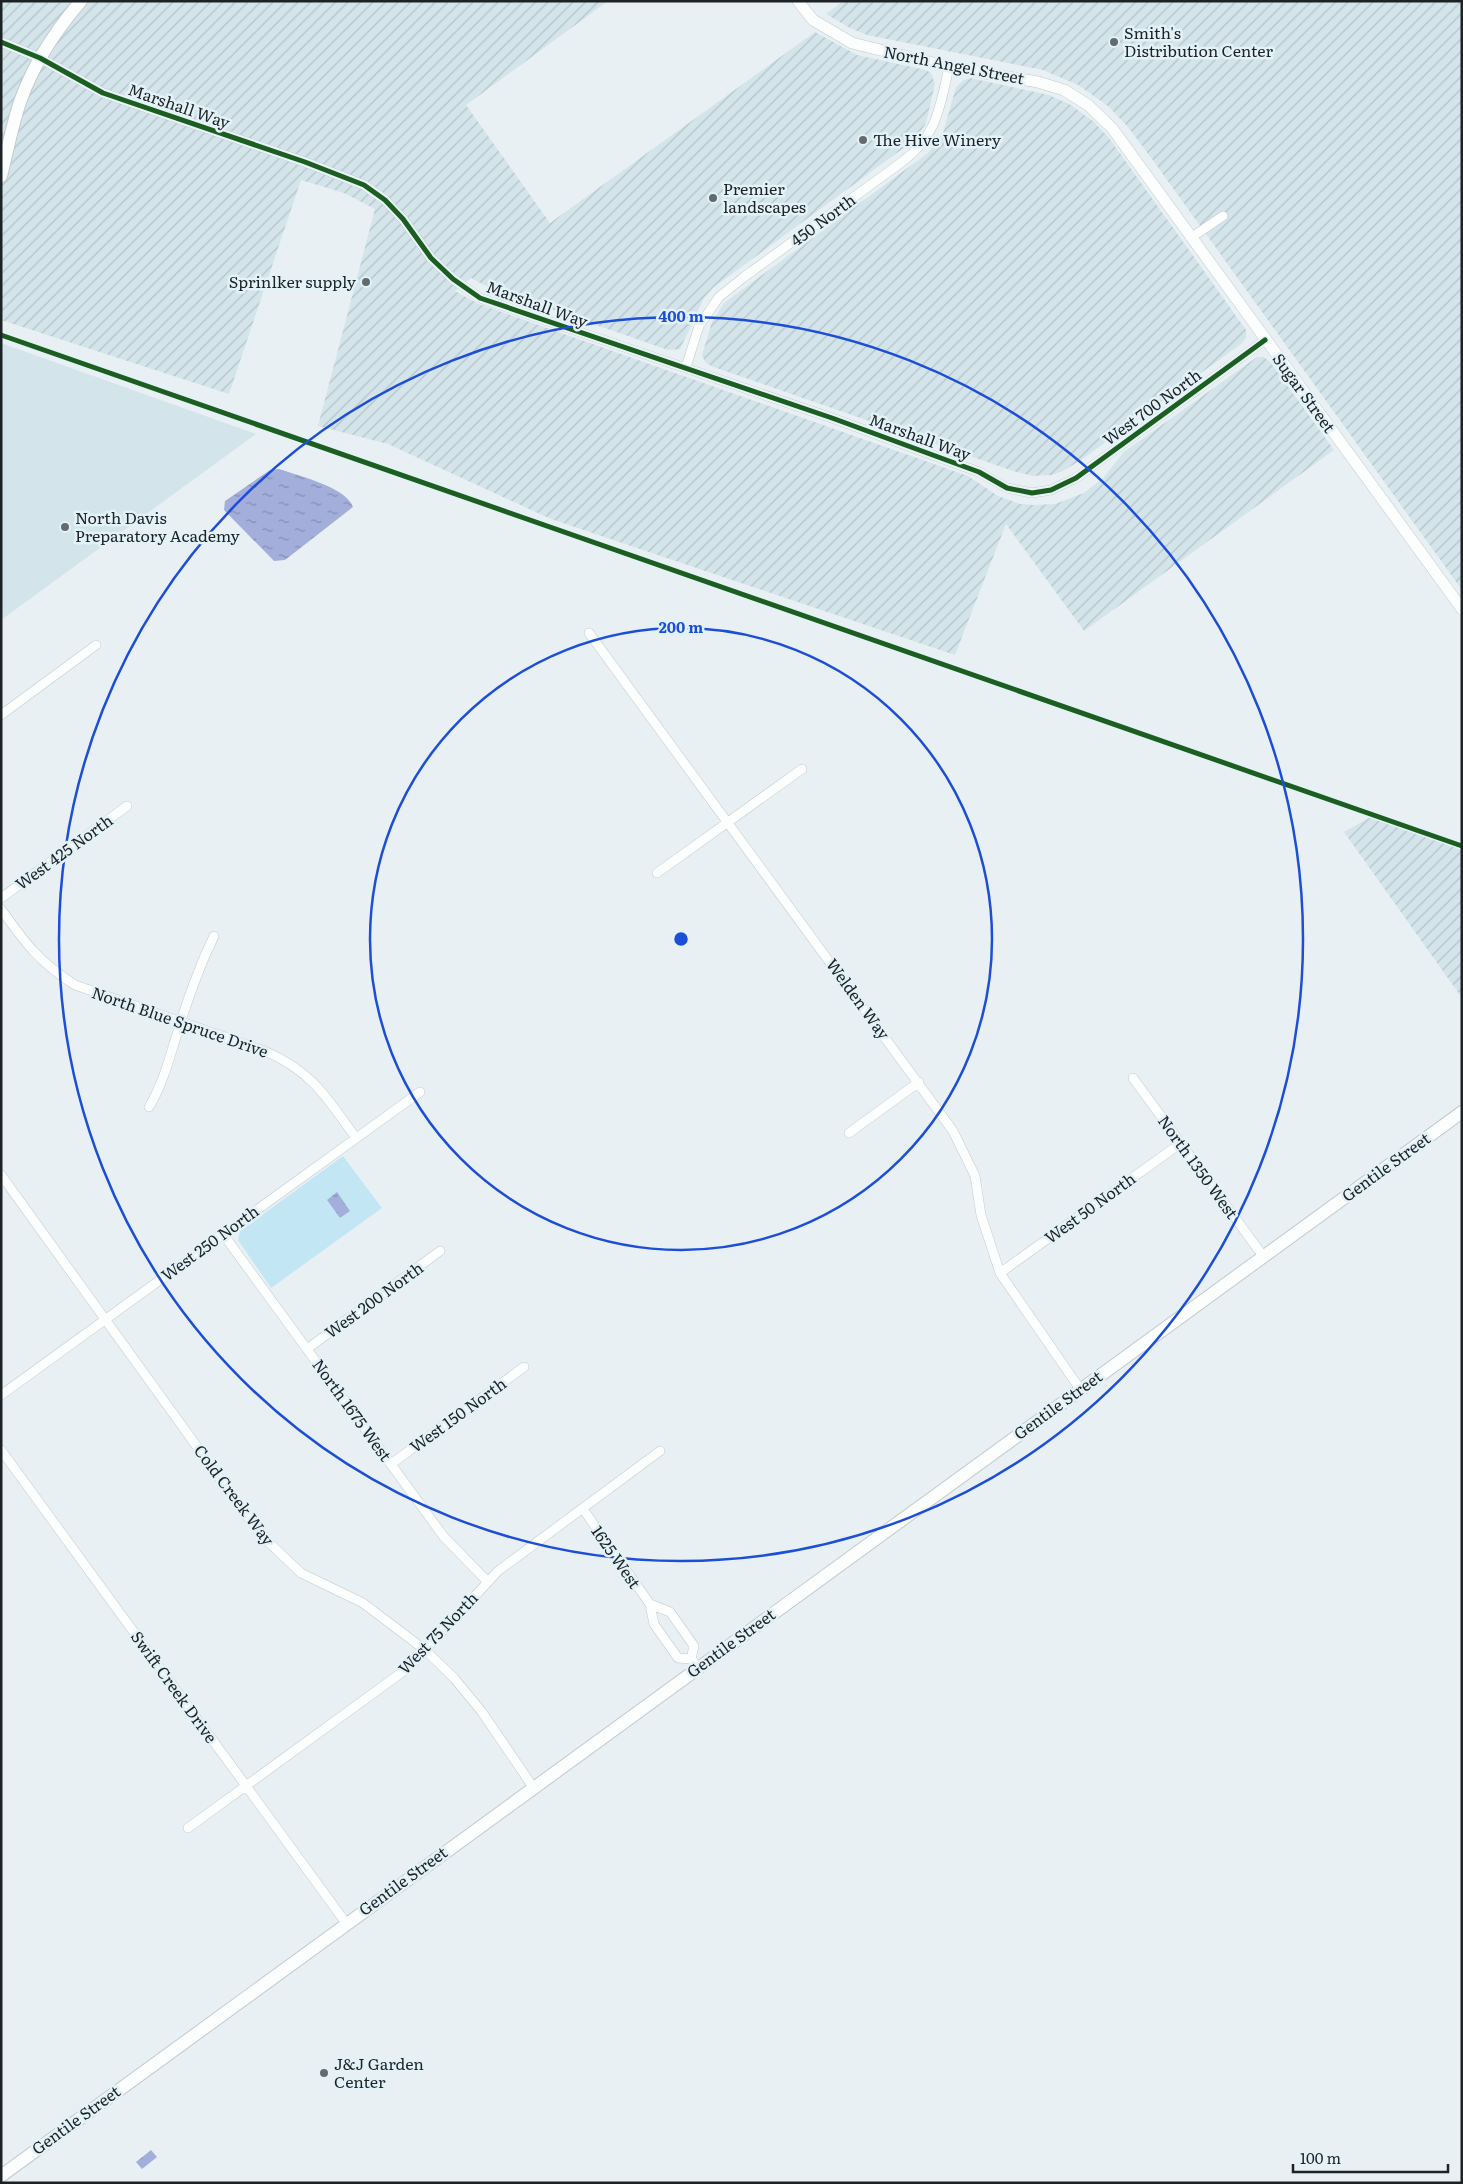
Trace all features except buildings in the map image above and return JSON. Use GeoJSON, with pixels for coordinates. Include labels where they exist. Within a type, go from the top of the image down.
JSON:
{"type":"FeatureCollection","features":[{"type":"Feature","properties":{"kind":"main road"},"geometry":{"type":"LineString","coordinates":[[1,176],[20,102],[40,58],[62,24],[81,1]]}},
{"type":"Feature","properties":{"kind":"main road","name":"Gentile Street"},"geometry":{"type":"LineString","coordinates":[[1,2176],[533,1787],[694,1663],[1080,1388],[1462,1112]]}},
{"type":"Feature","properties":{"kind":"street","name":"North Angel Street"},"geometry":{"type":"LineString","coordinates":[[798,1],[813,20],[852,43],[949,67],[1038,82],[1064,90],[1088,105],[1112,128]]}},
{"type":"Feature","properties":{"kind":"street","name":"Marshall Way"},"geometry":{"type":"LineString","coordinates":[[1,42],[40,58],[103,93],[305,162],[364,185],[391,206],[431,258],[453,279],[480,298],[832,418],[979,472],[1007,488],[1032,493],[1051,490]]}},
{"type":"Feature","properties":{"kind":"street","name":"450 North"},"geometry":{"type":"LineString","coordinates":[[686,367],[699,326],[719,297],[902,162],[920,146],[937,120],[949,67]]}},
{"type":"Feature","properties":{"kind":"street","name":"Sugar Street"},"geometry":{"type":"LineString","coordinates":[[1112,128],[1462,609]]}},
{"type":"Feature","properties":{"kind":"street"},"geometry":{"type":"LineString","coordinates":[[1192,237],[1223,216]]}},
{"type":"Feature","properties":{"kind":"street","name":"West 700 North"},"geometry":{"type":"LineString","coordinates":[[1051,490],[1076,478],[1265,340]]}},
{"type":"Feature","properties":{"kind":"street","name":"Welden Way"},"geometry":{"type":"LineString","coordinates":[[589,633],[953,1130],[975,1176],[981,1215],[1000,1273],[1080,1388]]}},
{"type":"Feature","properties":{"kind":"street"},"geometry":{"type":"LineString","coordinates":[[1,714],[96,645]]}},
{"type":"Feature","properties":{"kind":"street"},"geometry":{"type":"LineString","coordinates":[[657,873],[802,769]]}},
{"type":"Feature","properties":{"kind":"street","name":"West 425 North"},"geometry":{"type":"LineString","coordinates":[[1,898],[127,806]]}},
{"type":"Feature","properties":{"kind":"street","name":"North Blue Spruce Drive"},"geometry":{"type":"LineString","coordinates":[[1,909],[26,944],[51,969],[75,985],[265,1051],[287,1061],[319,1087],[356,1138]]}},
{"type":"Feature","properties":{"kind":"street"},"geometry":{"type":"LineString","coordinates":[[149,1106],[160,1089],[180,1022],[204,956],[214,936]]}},
{"type":"Feature","properties":{"kind":"street","name":"North 1350 West"},"geometry":{"type":"LineString","coordinates":[[1133,1078],[1263,1256]]}},
{"type":"Feature","properties":{"kind":"street"},"geometry":{"type":"LineString","coordinates":[[849,1132],[919,1082]]}},
{"type":"Feature","properties":{"kind":"street","name":"West 250 North"},"geometry":{"type":"LineString","coordinates":[[1,1395],[420,1092]]}},
{"type":"Feature","properties":{"kind":"street","name":"West 50 North"},"geometry":{"type":"LineString","coordinates":[[1000,1273],[1181,1143]]}},
{"type":"Feature","properties":{"kind":"street","name":"Cold Creek Way"},"geometry":{"type":"LineString","coordinates":[[1,1175],[104,1320],[267,1541],[301,1573],[363,1603],[425,1650],[454,1678],[482,1712],[533,1787]]}},
{"type":"Feature","properties":{"kind":"street","name":"North 1675 West"},"geometry":{"type":"LineString","coordinates":[[223,1234],[444,1537],[487,1581]]}},
{"type":"Feature","properties":{"kind":"street","name":"West 200 North"},"geometry":{"type":"LineString","coordinates":[[308,1349],[440,1251]]}},
{"type":"Feature","properties":{"kind":"street","name":"West 150 North"},"geometry":{"type":"LineString","coordinates":[[391,1464],[524,1367]]}},
{"type":"Feature","properties":{"kind":"street","name":"Swift Creek Drive"},"geometry":{"type":"LineString","coordinates":[[1,1450],[346,1924]]}},
{"type":"Feature","properties":{"kind":"street","name":"West 75 North"},"geometry":{"type":"LineString","coordinates":[[188,1828],[401,1673],[425,1650],[498,1571],[660,1452]]}},
{"type":"Feature","properties":{"kind":"street","name":"1625 West"},"geometry":{"type":"LineString","coordinates":[[582,1509],[650,1604],[654,1624],[678,1658],[694,1663],[694,1646],[670,1612],[650,1604]]}},
{"type":"Feature","properties":{"kind":"shaded area"},"geometry":{"type":"Polygon","coordinates":[[[1,1],[608,1],[466,105],[550,223],[815,32],[857,55],[926,70],[931,73],[935,84],[926,123],[919,134],[905,147],[714,287],[704,298],[680,349],[668,350],[488,287],[471,278],[455,291],[479,304],[968,476],[998,496],[1020,504],[1055,504],[1084,493],[1103,478],[1124,452],[1257,357],[1264,357],[1271,363],[1334,450],[1084,631],[1006,524],[955,655],[551,519],[388,444],[318,426],[375,209],[344,193],[301,180],[229,394],[1,320],[1,1]]]}},
{"type":"Feature","properties":{"kind":"shaded area"},"geometry":{"type":"Polygon","coordinates":[[[843,1],[1462,1],[1462,590],[1152,159],[1128,127],[1108,106],[1078,85],[1043,70],[867,35],[850,28],[826,14],[843,1]]]}},
{"type":"Feature","properties":{"kind":"shaded area"},"geometry":{"type":"Polygon","coordinates":[[[970,78],[1049,95],[1071,105],[1094,122],[1109,138],[1246,330],[1246,338],[1241,344],[1081,460],[1063,471],[1052,475],[1033,476],[1013,471],[711,366],[705,362],[702,355],[712,322],[724,303],[928,153],[943,133],[956,87],[964,80],[970,78]]]}},
{"type":"Feature","properties":{"kind":"shaded area","name":"North Davis Preparatory Academy"},"geometry":{"type":"Polygon","coordinates":[[[1,343],[256,434],[1,620],[1,343]]]}},
{"type":"Feature","properties":{"kind":"shaded area"},"geometry":{"type":"Polygon","coordinates":[[[1374,815],[1462,846],[1462,998],[1344,832],[1374,815]]]}},
{"type":"Feature","properties":{"kind":"shaded area"},"geometry":{"type":"Polygon","coordinates":[[[343,1156],[382,1208],[271,1288],[238,1240],[240,1231],[343,1156]]]}},
{"type":"Feature","properties":{"kind":"water"},"geometry":{"type":"Polygon","coordinates":[[[279,469],[332,488],[349,500],[353,507],[285,560],[274,561],[224,510],[225,501],[270,470],[279,469]]]}},
{"type":"Feature","properties":{"kind":"water"},"geometry":{"type":"Polygon","coordinates":[[[337,1192],[350,1211],[340,1218],[327,1200],[337,1192]]]}},
{"type":"Feature","properties":{"kind":"water"},"geometry":{"type":"Polygon","coordinates":[[[151,2150],[157,2157],[142,2169],[136,2162],[151,2150]]]}},
{"type":"Feature","properties":{"kind":"cycle path"},"geometry":{"type":"LineString","coordinates":[[1,42],[40,58],[103,93],[305,162],[364,185],[385,200],[403,219],[431,258],[453,279],[480,298],[832,418],[979,472],[1007,488],[1032,493],[1051,490],[1076,478],[1265,340]]}},
{"type":"Feature","properties":{"kind":"cycle path"},"geometry":{"type":"LineString","coordinates":[[1,335],[1462,846]]}},
{"type":"Feature","properties":{"kind":"place","name":"Smith's Distribution Center"},"geometry":{"type":"Point","coordinates":[1114,42]}},
{"type":"Feature","properties":{"kind":"place","name":"The Hive Winery"},"geometry":{"type":"Point","coordinates":[863,140]}},
{"type":"Feature","properties":{"kind":"place","name":"Premier landscapes"},"geometry":{"type":"Point","coordinates":[713,198]}},
{"type":"Feature","properties":{"kind":"place","name":"Sprinlker supply"},"geometry":{"type":"Point","coordinates":[366,282]}},
{"type":"Feature","properties":{"kind":"place","name":"North Davis Preparatory Academy"},"geometry":{"type":"Point","coordinates":[65,527]}},
{"type":"Feature","properties":{"kind":"place","name":"J&J Garden Center"},"geometry":{"type":"Point","coordinates":[324,2073]}}]}
